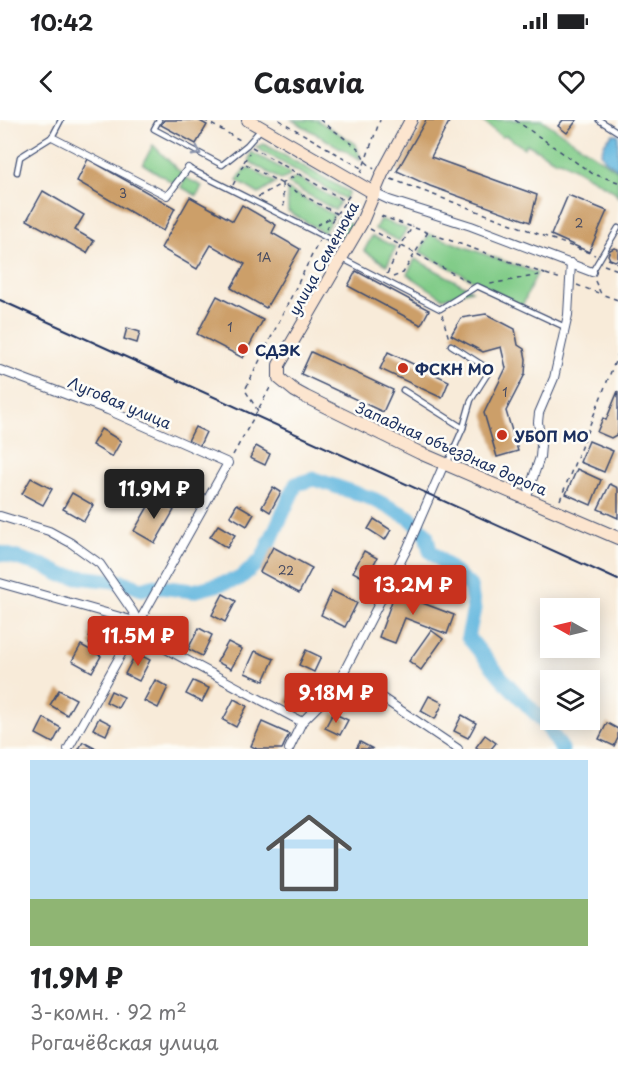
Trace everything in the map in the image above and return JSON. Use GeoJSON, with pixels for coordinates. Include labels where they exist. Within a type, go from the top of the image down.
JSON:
{"type":"FeatureCollection","features":[{"type":"Feature","properties":{"kind":"main road"},"geometry":{"type":"LineString","coordinates":[[248,120],[374,193]]}},
{"type":"Feature","properties":{"kind":"main road","name":"улица Семенюка"},"geometry":{"type":"LineString","coordinates":[[275,382],[279,365],[344,253],[411,120]]}},
{"type":"Feature","properties":{"kind":"main road","name":"Западная объездная дорога"},"geometry":{"type":"LineString","coordinates":[[275,382],[446,464],[618,538]]}},
{"type":"Feature","properties":{"kind":"street"},"geometry":{"type":"LineString","coordinates":[[52,136],[167,195],[188,168]]}},
{"type":"Feature","properties":{"kind":"street"},"geometry":{"type":"LineString","coordinates":[[374,193],[471,226],[592,272]]}},
{"type":"Feature","properties":{"kind":"street"},"geometry":{"type":"LineString","coordinates":[[526,499],[542,445],[538,422],[539,412],[554,378],[568,315],[571,263]]}},
{"type":"Feature","properties":{"kind":"street","name":"Луговая улица"},"geometry":{"type":"LineString","coordinates":[[0,370],[108,410],[228,463]]}},
{"type":"Feature","properties":{"kind":"street"},"geometry":{"type":"LineString","coordinates":[[68,749],[228,463]]}},
{"type":"Feature","properties":{"kind":"street"},"geometry":{"type":"LineString","coordinates":[[289,749],[302,722],[335,689],[408,547],[446,464]]}},
{"type":"Feature","properties":{"kind":"street"},"geometry":{"type":"LineString","coordinates":[[0,516],[49,531],[71,543],[100,564],[144,633],[153,642],[302,722]]}},
{"type":"Feature","properties":{"kind":"street"},"geometry":{"type":"LineString","coordinates":[[0,583],[138,622]]}},
{"type":"Feature","properties":{"kind":"street"},"geometry":{"type":"LineString","coordinates":[[335,689],[359,688],[372,691],[458,749]]}},
{"type":"Feature","properties":{"kind":"lane"},"geometry":{"type":"LineString","coordinates":[[17,172],[20,157],[52,136],[61,120]]}},
{"type":"Feature","properties":{"kind":"lane"},"geometry":{"type":"LineString","coordinates":[[159,120],[154,129],[222,165],[250,146],[262,128]]}},
{"type":"Feature","properties":{"kind":"lane"},"geometry":{"type":"LineString","coordinates":[[599,120],[618,132]]}},
{"type":"Feature","properties":{"kind":"lane"},"geometry":{"type":"LineString","coordinates":[[188,168],[322,235],[384,280],[441,309],[477,286],[565,327]]}},
{"type":"Feature","properties":{"kind":"lane"},"geometry":{"type":"LineString","coordinates":[[592,272],[618,228]]}},
{"type":"Feature","properties":{"kind":"lane"},"geometry":{"type":"LineString","coordinates":[[446,464],[463,428],[471,400],[490,370],[452,345]]}},
{"type":"Feature","properties":{"kind":"lane"},"geometry":{"type":"LineString","coordinates":[[403,390],[463,428]]}},
{"type":"Feature","properties":{"kind":"path"},"geometry":{"type":"LineString","coordinates":[[204,120],[242,141],[245,135]]}},
{"type":"Feature","properties":{"kind":"path"},"geometry":{"type":"LineString","coordinates":[[279,120],[363,170]]}},
{"type":"Feature","properties":{"kind":"path"},"geometry":{"type":"LineString","coordinates":[[320,120],[359,149],[366,162],[376,171]]}},
{"type":"Feature","properties":{"kind":"path"},"geometry":{"type":"LineString","coordinates":[[360,176],[380,120]]}},
{"type":"Feature","properties":{"kind":"path"},"geometry":{"type":"LineString","coordinates":[[515,120],[594,174],[618,182]]}},
{"type":"Feature","properties":{"kind":"path"},"geometry":{"type":"LineString","coordinates":[[231,190],[250,146],[346,202],[360,220]]}},
{"type":"Feature","properties":{"kind":"path"},"geometry":{"type":"LineString","coordinates":[[244,163],[336,214],[360,220],[400,245],[477,286],[545,274],[381,216]]}},
{"type":"Feature","properties":{"kind":"path"},"geometry":{"type":"LineString","coordinates":[[252,200],[298,174]]}},
{"type":"Feature","properties":{"kind":"path"},"geometry":{"type":"LineString","coordinates":[[390,179],[618,263]]}},
{"type":"Feature","properties":{"kind":"path"},"geometry":{"type":"LineString","coordinates":[[282,183],[284,216]]}},
{"type":"Feature","properties":{"kind":"path"},"geometry":{"type":"LineString","coordinates":[[258,411],[245,390],[322,235],[351,193]]}},
{"type":"Feature","properties":{"kind":"path"},"geometry":{"type":"LineString","coordinates":[[310,229],[336,214]]}},
{"type":"Feature","properties":{"kind":"path"},"geometry":{"type":"LineString","coordinates":[[384,280],[400,245],[413,226]]}},
{"type":"Feature","properties":{"kind":"path"},"geometry":{"type":"LineString","coordinates":[[384,280],[403,273],[428,232]]}},
{"type":"Feature","properties":{"kind":"path"},"geometry":{"type":"LineString","coordinates":[[598,263],[618,270]]}},
{"type":"Feature","properties":{"kind":"path"},"geometry":{"type":"LineString","coordinates":[[592,272],[601,294],[618,300]]}},
{"type":"Feature","properties":{"kind":"path"},"geometry":{"type":"LineString","coordinates":[[441,309],[452,345]]}},
{"type":"Feature","properties":{"kind":"path"},"geometry":{"type":"LineString","coordinates":[[558,504],[618,354]]}},
{"type":"Feature","properties":{"kind":"path"},"geometry":{"type":"LineString","coordinates":[[228,463],[275,382]]}},
{"type":"Feature","properties":{"kind":"green space"},"geometry":{"type":"Polygon","coordinates":[[[292,120],[317,120],[356,144],[361,160],[292,120]]]}},
{"type":"Feature","properties":{"kind":"green space"},"geometry":{"type":"Polygon","coordinates":[[[481,120],[542,120],[618,171],[618,197],[614,191],[560,160],[556,161],[527,144],[524,148],[506,136],[502,137],[481,120]]]}},
{"type":"Feature","properties":{"kind":"green space"},"geometry":{"type":"Polygon","coordinates":[[[264,144],[349,192],[345,199],[255,147],[264,144]]]}},
{"type":"Feature","properties":{"kind":"green space"},"geometry":{"type":"Polygon","coordinates":[[[153,145],[186,178],[202,186],[197,196],[181,187],[185,179],[173,183],[143,164],[153,145]]]}},
{"type":"Feature","properties":{"kind":"green space"},"geometry":{"type":"Polygon","coordinates":[[[251,152],[289,172],[290,176],[281,180],[250,162],[251,152]]]}},
{"type":"Feature","properties":{"kind":"green space"},"geometry":{"type":"Polygon","coordinates":[[[250,168],[276,183],[259,194],[237,181],[244,169],[250,168]]]}},
{"type":"Feature","properties":{"kind":"green space"},"geometry":{"type":"Polygon","coordinates":[[[297,177],[340,202],[335,210],[287,183],[297,177]]]}},
{"type":"Feature","properties":{"kind":"green space"},"geometry":{"type":"Polygon","coordinates":[[[287,189],[334,215],[324,233],[288,211],[287,189]]]}},
{"type":"Feature","properties":{"kind":"green space"},"geometry":{"type":"Polygon","coordinates":[[[339,217],[355,227],[349,237],[342,239],[330,232],[339,217]]]}},
{"type":"Feature","properties":{"kind":"green space"},"geometry":{"type":"Polygon","coordinates":[[[380,219],[407,229],[399,241],[375,229],[380,219]]]}},
{"type":"Feature","properties":{"kind":"green space"},"geometry":{"type":"Polygon","coordinates":[[[429,234],[537,273],[522,306],[420,252],[429,234]]]}},
{"type":"Feature","properties":{"kind":"green space"},"geometry":{"type":"Polygon","coordinates":[[[372,236],[396,247],[387,265],[364,251],[372,236]]]}},
{"type":"Feature","properties":{"kind":"green space"},"geometry":{"type":"Polygon","coordinates":[[[415,259],[472,290],[443,298],[407,274],[415,259]]]}},
{"type":"Feature","properties":{"kind":"water"},"geometry":{"type":"Polygon","coordinates":[[[613,134],[618,134],[618,169],[605,160],[601,153],[605,142],[613,134]]]}},
{"type":"Feature","properties":{"kind":"building"},"geometry":{"type":"Polygon","coordinates":[[[164,120],[198,120],[207,125],[196,144],[161,125],[164,120]]]}},
{"type":"Feature","properties":{"kind":"building"},"geometry":{"type":"Polygon","coordinates":[[[426,120],[450,120],[431,157],[537,195],[530,222],[430,186],[397,171],[426,120]]]}},
{"type":"Feature","properties":{"kind":"building"},"geometry":{"type":"Polygon","coordinates":[[[563,120],[577,120],[567,133],[558,126],[563,120]]]}},
{"type":"Feature","properties":{"kind":"building"},"geometry":{"type":"Polygon","coordinates":[[[88,159],[175,208],[163,231],[77,181],[88,159]]]}},
{"type":"Feature","properties":{"kind":"building"},"geometry":{"type":"Polygon","coordinates":[[[43,191],[84,215],[75,230],[94,241],[87,253],[27,220],[43,191]]]}},
{"type":"Feature","properties":{"kind":"building"},"geometry":{"type":"Polygon","coordinates":[[[568,195],[607,211],[589,252],[551,235],[568,195]]]}},
{"type":"Feature","properties":{"kind":"building"},"geometry":{"type":"Polygon","coordinates":[[[190,197],[233,221],[242,205],[276,225],[272,233],[300,249],[266,308],[231,288],[245,264],[211,245],[197,269],[161,248],[190,197]]]}},
{"type":"Feature","properties":{"kind":"building"},"geometry":{"type":"Polygon","coordinates":[[[614,248],[618,249],[618,259],[615,261],[608,255],[614,248]]]}},
{"type":"Feature","properties":{"kind":"building"},"geometry":{"type":"Polygon","coordinates":[[[356,271],[429,310],[421,325],[348,286],[356,271]]]}},
{"type":"Feature","properties":{"kind":"building"},"geometry":{"type":"Polygon","coordinates":[[[217,296],[263,320],[243,358],[197,334],[217,296]]]}},
{"type":"Feature","properties":{"kind":"building"},"geometry":{"type":"Polygon","coordinates":[[[486,314],[515,329],[518,345],[524,349],[526,359],[525,374],[506,411],[518,451],[497,457],[484,413],[506,368],[501,347],[483,352],[451,335],[461,318],[486,314]]]}},
{"type":"Feature","properties":{"kind":"building"},"geometry":{"type":"Polygon","coordinates":[[[127,328],[140,332],[137,343],[124,339],[127,328]]]}},
{"type":"Feature","properties":{"kind":"building"},"geometry":{"type":"Polygon","coordinates":[[[311,352],[393,390],[383,412],[301,374],[311,352]]]}},
{"type":"Feature","properties":{"kind":"building"},"geometry":{"type":"Polygon","coordinates":[[[388,352],[449,381],[442,398],[380,369],[388,352]]]}},
{"type":"Feature","properties":{"kind":"building"},"geometry":{"type":"Polygon","coordinates":[[[618,391],[618,434],[611,438],[597,432],[603,418],[606,420],[618,391]]]}},
{"type":"Feature","properties":{"kind":"building"},"geometry":{"type":"Polygon","coordinates":[[[195,427],[206,432],[199,447],[188,441],[195,427]]]}},
{"type":"Feature","properties":{"kind":"building"},"geometry":{"type":"Polygon","coordinates":[[[101,429],[121,441],[112,457],[92,445],[101,429]]]}},
{"type":"Feature","properties":{"kind":"building"},"geometry":{"type":"Polygon","coordinates":[[[589,441],[613,451],[604,472],[580,462],[589,441]]]}},
{"type":"Feature","properties":{"kind":"building"},"geometry":{"type":"Polygon","coordinates":[[[256,446],[270,454],[265,465],[250,458],[256,446]]]}},
{"type":"Feature","properties":{"kind":"building"},"geometry":{"type":"Polygon","coordinates":[[[577,469],[601,480],[591,505],[566,494],[577,469]]]}},
{"type":"Feature","properties":{"kind":"building"},"geometry":{"type":"Polygon","coordinates":[[[31,478],[52,489],[43,505],[22,494],[31,478]]]}},
{"type":"Feature","properties":{"kind":"building"},"geometry":{"type":"Polygon","coordinates":[[[610,484],[618,488],[618,518],[598,509],[610,484]]]}},
{"type":"Feature","properties":{"kind":"building"},"geometry":{"type":"Polygon","coordinates":[[[273,487],[281,492],[270,512],[262,507],[273,487]]]}},
{"type":"Feature","properties":{"kind":"building"},"geometry":{"type":"Polygon","coordinates":[[[72,493],[93,505],[84,521],[63,509],[72,493]]]}},
{"type":"Feature","properties":{"kind":"building"},"geometry":{"type":"Polygon","coordinates":[[[153,498],[174,510],[155,543],[134,531],[153,498]]]}},
{"type":"Feature","properties":{"kind":"building"},"geometry":{"type":"Polygon","coordinates":[[[237,504],[254,514],[247,526],[230,516],[237,504]]]}},
{"type":"Feature","properties":{"kind":"building"},"geometry":{"type":"Polygon","coordinates":[[[374,519],[391,530],[385,540],[368,529],[374,519]]]}},
{"type":"Feature","properties":{"kind":"building"},"geometry":{"type":"Polygon","coordinates":[[[218,525],[235,535],[227,548],[210,537],[218,525]]]}},
{"type":"Feature","properties":{"kind":"building"},"geometry":{"type":"Polygon","coordinates":[[[273,547],[312,568],[299,593],[260,572],[273,547]]]}},
{"type":"Feature","properties":{"kind":"building"},"geometry":{"type":"Polygon","coordinates":[[[364,551],[377,558],[366,579],[353,572],[364,551]]]}},
{"type":"Feature","properties":{"kind":"building"},"geometry":{"type":"Polygon","coordinates":[[[396,590],[413,596],[412,599],[454,615],[447,634],[405,618],[395,643],[379,637],[396,590]]]}},
{"type":"Feature","properties":{"kind":"building"},"geometry":{"type":"Polygon","coordinates":[[[332,591],[357,603],[345,627],[321,615],[332,591]]]}},
{"type":"Feature","properties":{"kind":"building"},"geometry":{"type":"Polygon","coordinates":[[[223,594],[236,601],[225,622],[212,615],[223,594]]]}},
{"type":"Feature","properties":{"kind":"building"},"geometry":{"type":"Polygon","coordinates":[[[95,625],[102,628],[100,632],[104,634],[106,629],[116,634],[103,652],[89,644],[92,638],[89,637],[95,625]]]}},
{"type":"Feature","properties":{"kind":"building"},"geometry":{"type":"Polygon","coordinates":[[[199,628],[212,635],[202,656],[188,649],[199,628]]]}},
{"type":"Feature","properties":{"kind":"building"},"geometry":{"type":"Polygon","coordinates":[[[431,630],[443,639],[421,670],[409,661],[431,630]]]}},
{"type":"Feature","properties":{"kind":"building"},"geometry":{"type":"Polygon","coordinates":[[[228,642],[242,649],[231,669],[217,662],[228,642]]]}},
{"type":"Feature","properties":{"kind":"building"},"geometry":{"type":"Polygon","coordinates":[[[81,645],[101,656],[92,672],[72,661],[81,645]]]}},
{"type":"Feature","properties":{"kind":"building"},"geometry":{"type":"Polygon","coordinates":[[[306,650],[321,657],[314,672],[299,665],[306,650]]]}},
{"type":"Feature","properties":{"kind":"building"},"geometry":{"type":"Polygon","coordinates":[[[255,651],[274,659],[264,681],[245,673],[255,651]]]}},
{"type":"Feature","properties":{"kind":"building"},"geometry":{"type":"Polygon","coordinates":[[[136,653],[150,660],[139,681],[125,674],[136,653]]]}},
{"type":"Feature","properties":{"kind":"building"},"geometry":{"type":"Polygon","coordinates":[[[155,680],[168,687],[158,708],[144,701],[155,680]]]}},
{"type":"Feature","properties":{"kind":"building"},"geometry":{"type":"Polygon","coordinates":[[[193,681],[209,688],[202,702],[186,694],[193,681]]]}},
{"type":"Feature","properties":{"kind":"building"},"geometry":{"type":"Polygon","coordinates":[[[296,682],[309,689],[299,710],[285,703],[296,682]]]}},
{"type":"Feature","properties":{"kind":"building"},"geometry":{"type":"Polygon","coordinates":[[[59,690],[76,699],[67,715],[50,705],[59,690]]]}},
{"type":"Feature","properties":{"kind":"building"},"geometry":{"type":"Polygon","coordinates":[[[111,691],[124,697],[118,708],[106,702],[111,691]]]}},
{"type":"Feature","properties":{"kind":"building"},"geometry":{"type":"Polygon","coordinates":[[[429,696],[443,703],[435,719],[421,711],[429,696]]]}},
{"type":"Feature","properties":{"kind":"building"},"geometry":{"type":"Polygon","coordinates":[[[234,699],[247,706],[236,727],[223,720],[234,699]]]}},
{"type":"Feature","properties":{"kind":"building"},"geometry":{"type":"Polygon","coordinates":[[[333,713],[348,720],[340,735],[325,728],[333,713]]]}},
{"type":"Feature","properties":{"kind":"building"},"geometry":{"type":"Polygon","coordinates":[[[462,715],[476,723],[468,738],[454,731],[462,715]]]}},
{"type":"Feature","properties":{"kind":"building"},"geometry":{"type":"Polygon","coordinates":[[[44,718],[61,728],[53,743],[36,734],[44,718]]]}},
{"type":"Feature","properties":{"kind":"building"},"geometry":{"type":"Polygon","coordinates":[[[99,718],[111,724],[106,735],[93,729],[99,718]]]}},
{"type":"Feature","properties":{"kind":"building"},"geometry":{"type":"Polygon","coordinates":[[[262,722],[289,734],[282,749],[257,749],[251,746],[262,722]]]}},
{"type":"Feature","properties":{"kind":"building"},"geometry":{"type":"Polygon","coordinates":[[[607,723],[618,729],[618,738],[614,746],[599,739],[607,723]]]}},
{"type":"Feature","properties":{"kind":"building"},"geometry":{"type":"Polygon","coordinates":[[[485,735],[496,743],[491,749],[479,749],[476,747],[485,735]]]}},
{"type":"Feature","properties":{"kind":"building"},"geometry":{"type":"Polygon","coordinates":[[[83,742],[96,749],[79,749],[83,742]]]}},
{"type":"Feature","properties":{"kind":"building"},"geometry":{"type":"Polygon","coordinates":[[[360,742],[373,749],[356,749],[360,742]]]}},
{"type":"Feature","properties":{"kind":"waterway"},"geometry":{"type":"LineString","coordinates":[[0,553],[44,566],[62,575],[123,582],[142,589],[152,586],[193,591],[239,579],[262,559],[296,484],[314,479],[373,499],[410,518],[426,534],[430,551],[470,586],[474,609],[468,637],[506,683],[544,722],[562,749]]}},
{"type":"Feature","properties":{"kind":"railway"},"geometry":{"type":"LineString","coordinates":[[0,300],[618,580]]}},
{"type":"Feature","properties":{"kind":"place","name":"СДЭК"},"geometry":{"type":"Point","coordinates":[243,349]}},
{"type":"Feature","properties":{"kind":"place","name":"ФСКН МО"},"geometry":{"type":"Point","coordinates":[403,368]}},
{"type":"Feature","properties":{"kind":"place","name":"УБОП МО"},"geometry":{"type":"Point","coordinates":[502,435]}}]}
